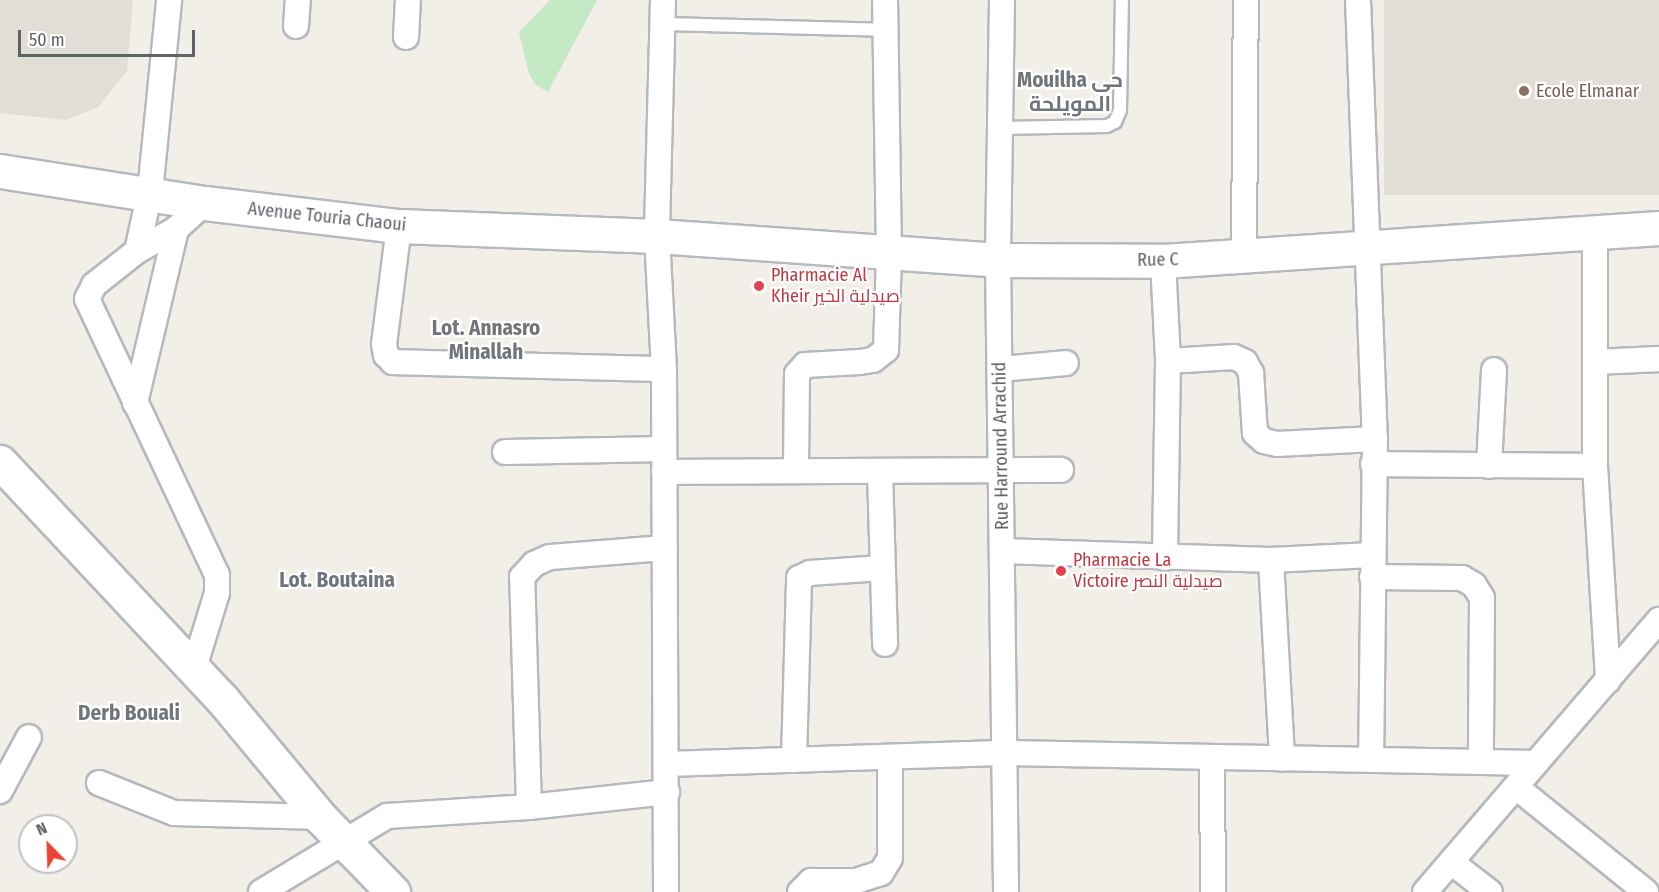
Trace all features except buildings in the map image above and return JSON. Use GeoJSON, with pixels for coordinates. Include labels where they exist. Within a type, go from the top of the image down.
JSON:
{"type":"FeatureCollection","features":[{"type":"Feature","properties":{"kind":"street"},"geometry":{"type":"LineString","coordinates":[[137,250],[150,192],[169,0]]}},
{"type":"Feature","properties":{"kind":"street"},"geometry":{"type":"LineString","coordinates":[[296,26],[298,0]]}},
{"type":"Feature","properties":{"kind":"street"},"geometry":{"type":"LineString","coordinates":[[406,37],[408,0]]}},
{"type":"Feature","properties":{"kind":"street"},"geometry":{"type":"LineString","coordinates":[[796,469],[797,374],[805,365],[867,361],[886,350],[889,254],[885,0]]}},
{"type":"Feature","properties":{"kind":"street","name":"Rue Harround Arrachid"},"geometry":{"type":"LineString","coordinates":[[1002,0],[998,260],[1007,753],[1006,892]]}},
{"type":"Feature","properties":{"kind":"street"},"geometry":{"type":"LineString","coordinates":[[1244,257],[1246,0]]}},
{"type":"Feature","properties":{"kind":"street"},"geometry":{"type":"LineString","coordinates":[[1358,0],[1370,246],[1375,439],[1371,759]]}},
{"type":"Feature","properties":{"kind":"street"},"geometry":{"type":"LineString","coordinates":[[663,12],[657,236],[664,369],[666,892]]}},
{"type":"Feature","properties":{"kind":"street","name":"Avenue Touria Chaoui"},"geometry":{"type":"LineString","coordinates":[[0,171],[150,192],[205,203],[399,225],[657,236]]}},
{"type":"Feature","properties":{"kind":"street"},"geometry":{"type":"LineString","coordinates":[[194,668],[217,593],[217,575],[87,299],[94,285],[137,250],[176,229],[205,203]]}},
{"type":"Feature","properties":{"kind":"street"},"geometry":{"type":"LineString","coordinates":[[399,225],[384,344],[386,355],[393,362],[664,369]]}},
{"type":"Feature","properties":{"kind":"street","name":"Rue C"},"geometry":{"type":"LineString","coordinates":[[657,236],[998,260],[1163,261],[1659,228]]}},
{"type":"Feature","properties":{"kind":"street"},"geometry":{"type":"LineString","coordinates":[[135,403],[176,229]]}},
{"type":"Feature","properties":{"kind":"street"},"geometry":{"type":"LineString","coordinates":[[1595,233],[1595,466],[1608,681]]}},
{"type":"Feature","properties":{"kind":"street"},"geometry":{"type":"LineString","coordinates":[[1163,261],[1168,362],[1166,558]]}},
{"type":"Feature","properties":{"kind":"street"},"geometry":{"type":"LineString","coordinates":[[1168,362],[1234,357],[1245,362],[1251,373],[1255,433],[1264,441],[1277,444],[1375,439]]}},
{"type":"Feature","properties":{"kind":"street"},"geometry":{"type":"LineString","coordinates":[[1596,362],[1659,359]]}},
{"type":"Feature","properties":{"kind":"street"},"geometry":{"type":"LineString","coordinates":[[1000,369],[1066,363]]}},
{"type":"Feature","properties":{"kind":"street"},"geometry":{"type":"LineString","coordinates":[[1489,466],[1494,370]]}},
{"type":"Feature","properties":{"kind":"street"},"geometry":{"type":"LineString","coordinates":[[505,452],[880,472],[1061,470]]}},
{"type":"Feature","properties":{"kind":"street"},"geometry":{"type":"LineString","coordinates":[[0,462],[194,668],[381,888]]}},
{"type":"Feature","properties":{"kind":"street"},"geometry":{"type":"LineString","coordinates":[[1373,464],[1595,466]]}},
{"type":"Feature","properties":{"kind":"street"},"geometry":{"type":"LineString","coordinates":[[880,472],[885,644]]}},
{"type":"Feature","properties":{"kind":"street"},"geometry":{"type":"LineString","coordinates":[[529,807],[522,577],[534,564],[550,557],[665,548]]}},
{"type":"Feature","properties":{"kind":"street"},"geometry":{"type":"LineString","coordinates":[[1003,551],[1271,560],[1372,566],[1462,578],[1474,585],[1482,598],[1480,761]]}},
{"type":"Feature","properties":{"kind":"street"},"geometry":{"type":"LineString","coordinates":[[1271,560],[1282,759]]}},
{"type":"Feature","properties":{"kind":"street"},"geometry":{"type":"LineString","coordinates":[[794,760],[799,578],[810,573],[881,568]]}},
{"type":"Feature","properties":{"kind":"street"},"geometry":{"type":"LineString","coordinates":[[1425,892],[1657,625]]}},
{"type":"Feature","properties":{"kind":"street"},"geometry":{"type":"LineString","coordinates":[[3,777],[29,737]]}},
{"type":"Feature","properties":{"kind":"street"},"geometry":{"type":"LineString","coordinates":[[667,764],[1007,753],[1536,763]]}},
{"type":"Feature","properties":{"kind":"street"},"geometry":{"type":"LineString","coordinates":[[800,892],[811,881],[856,881],[881,873],[890,858],[890,758]]}},
{"type":"Feature","properties":{"kind":"street"},"geometry":{"type":"LineString","coordinates":[[1212,758],[1213,892]]}},
{"type":"Feature","properties":{"kind":"street"},"geometry":{"type":"LineString","coordinates":[[99,783],[174,813],[320,818]]}},
{"type":"Feature","properties":{"kind":"street"},"geometry":{"type":"LineString","coordinates":[[1516,787],[1646,892]]}},
{"type":"Feature","properties":{"kind":"street"},"geometry":{"type":"LineString","coordinates":[[261,892],[387,816],[529,807],[667,792]]}},
{"type":"Feature","properties":{"kind":"street"},"geometry":{"type":"LineString","coordinates":[[1451,862],[1490,892]]}},
{"type":"Feature","properties":{"kind":"lane"},"geometry":{"type":"LineString","coordinates":[[1000,128],[1107,126],[1115,122],[1120,110],[1122,0]]}},
{"type":"Feature","properties":{"kind":"lane"},"geometry":{"type":"LineString","coordinates":[[663,12],[885,30]]}},
{"type":"Feature","properties":{"kind":"shaded area"},"geometry":{"type":"Polygon","coordinates":[[[0,0],[133,0],[127,71],[98,107],[66,120],[0,113],[0,0]]]}},
{"type":"Feature","properties":{"kind":"shaded area","name":"Ecole Elmanar"},"geometry":{"type":"Polygon","coordinates":[[[1384,0],[1659,0],[1659,195],[1384,195],[1384,0]]]}},
{"type":"Feature","properties":{"kind":"green space"},"geometry":{"type":"Polygon","coordinates":[[[550,0],[597,0],[548,92],[536,85],[529,74],[519,32],[550,0]]]}},
{"type":"Feature","properties":{"kind":"place","name":"Ecole Elmanar"},"geometry":{"type":"Point","coordinates":[1524,91]}},
{"type":"Feature","properties":{"kind":"place","name":"Pharmacie Al Kheir صيدلية الخير"},"geometry":{"type":"Point","coordinates":[759,286]}},
{"type":"Feature","properties":{"kind":"place","name":"Pharmacie La Victoire صيدلية النصر"},"geometry":{"type":"Point","coordinates":[1061,571]}},
{"type":"Feature","properties":{"kind":"district","name":"Mouilha حي المويلحة"},"geometry":{"type":"Point","coordinates":[1070,92]}},
{"type":"Feature","properties":{"kind":"district","name":"Lot. Annasro Minallah"},"geometry":{"type":"Point","coordinates":[486,340]}},
{"type":"Feature","properties":{"kind":"district","name":"Lot. Boutaina"},"geometry":{"type":"Point","coordinates":[337,580]}},
{"type":"Feature","properties":{"kind":"district","name":"Derb Bouali"},"geometry":{"type":"Point","coordinates":[129,713]}}]}
